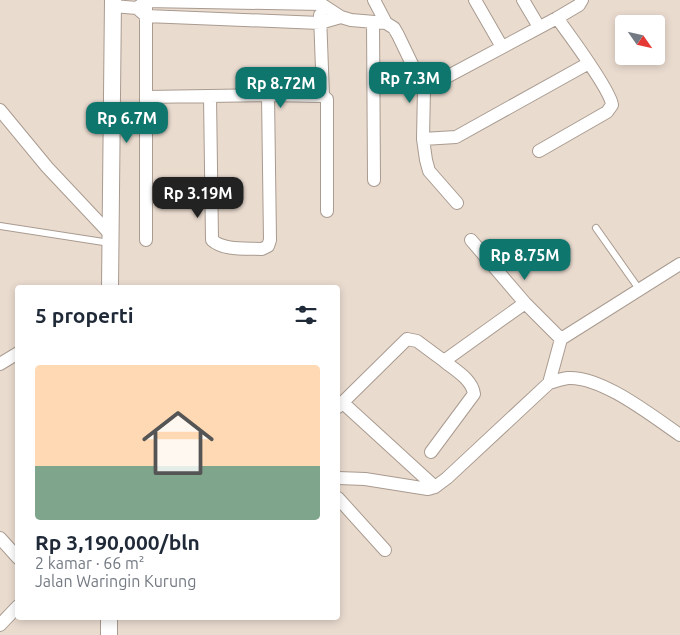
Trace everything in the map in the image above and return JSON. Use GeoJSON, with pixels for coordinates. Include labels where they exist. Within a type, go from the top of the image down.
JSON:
{"type":"FeatureCollection","features":[{"type":"Feature","properties":{"kind":"street"},"geometry":{"type":"LineString","coordinates":[[374,0],[379,22],[374,180]]}},
{"type":"Feature","properties":{"kind":"street"},"geometry":{"type":"LineString","coordinates":[[475,0],[502,47]]}},
{"type":"Feature","properties":{"kind":"street"},"geometry":{"type":"LineString","coordinates":[[523,0],[539,27]]}},
{"type":"Feature","properties":{"kind":"street"},"geometry":{"type":"LineString","coordinates":[[424,89],[558,18],[579,5],[582,0]]}},
{"type":"Feature","properties":{"kind":"street"},"geometry":{"type":"LineString","coordinates":[[143,6],[238,2],[321,2],[341,18]]}},
{"type":"Feature","properties":{"kind":"street"},"geometry":{"type":"LineString","coordinates":[[237,19],[238,2]]}},
{"type":"Feature","properties":{"kind":"street"},"geometry":{"type":"LineString","coordinates":[[321,2],[323,96],[327,99],[327,211]]}},
{"type":"Feature","properties":{"kind":"street"},"geometry":{"type":"LineString","coordinates":[[110,285],[113,3],[237,19],[320,23],[341,18],[379,22],[394,28],[424,89],[423,139],[429,171],[457,203]]}},
{"type":"Feature","properties":{"kind":"street"},"geometry":{"type":"LineString","coordinates":[[143,6],[146,97],[146,240]]}},
{"type":"Feature","properties":{"kind":"street"},"geometry":{"type":"LineString","coordinates":[[539,151],[610,109],[612,105],[610,98],[589,64],[558,18]]}},
{"type":"Feature","properties":{"kind":"street"},"geometry":{"type":"LineString","coordinates":[[423,139],[456,136],[589,64]]}},
{"type":"Feature","properties":{"kind":"street"},"geometry":{"type":"LineString","coordinates":[[210,96],[212,240],[218,246],[262,248],[268,246],[270,240],[268,95]]}},
{"type":"Feature","properties":{"kind":"street"},"geometry":{"type":"LineString","coordinates":[[146,97],[323,96]]}},
{"type":"Feature","properties":{"kind":"street"},"geometry":{"type":"LineString","coordinates":[[0,110],[47,167],[110,238]]}},
{"type":"Feature","properties":{"kind":"street"},"geometry":{"type":"LineString","coordinates":[[471,240],[525,303],[561,339]]}},
{"type":"Feature","properties":{"kind":"street"},"geometry":{"type":"LineString","coordinates":[[549,383],[561,339],[680,264]]}},
{"type":"Feature","properties":{"kind":"street"},"geometry":{"type":"LineString","coordinates":[[444,361],[525,303]]}},
{"type":"Feature","properties":{"kind":"street"},"geometry":{"type":"LineString","coordinates":[[431,452],[474,394],[473,386],[468,380],[417,341],[407,339],[340,404],[435,487]]}},
{"type":"Feature","properties":{"kind":"street"},"geometry":{"type":"LineString","coordinates":[[0,364],[15,355]]}},
{"type":"Feature","properties":{"kind":"street"},"geometry":{"type":"LineString","coordinates":[[340,478],[365,479],[428,489],[435,487],[549,383],[568,378],[603,387],[619,395],[680,435]]}},
{"type":"Feature","properties":{"kind":"street"},"geometry":{"type":"LineString","coordinates":[[340,500],[385,550]]}},
{"type":"Feature","properties":{"kind":"street"},"geometry":{"type":"LineString","coordinates":[[0,538],[15,555]]}},
{"type":"Feature","properties":{"kind":"street"},"geometry":{"type":"LineString","coordinates":[[0,626],[15,609]]}},
{"type":"Feature","properties":{"kind":"street"},"geometry":{"type":"LineString","coordinates":[[109,620],[109,635]]}},
{"type":"Feature","properties":{"kind":"lane"},"geometry":{"type":"LineString","coordinates":[[0,226],[110,238]]}},
{"type":"Feature","properties":{"kind":"lane"},"geometry":{"type":"LineString","coordinates":[[596,228],[639,289]]}}]}
